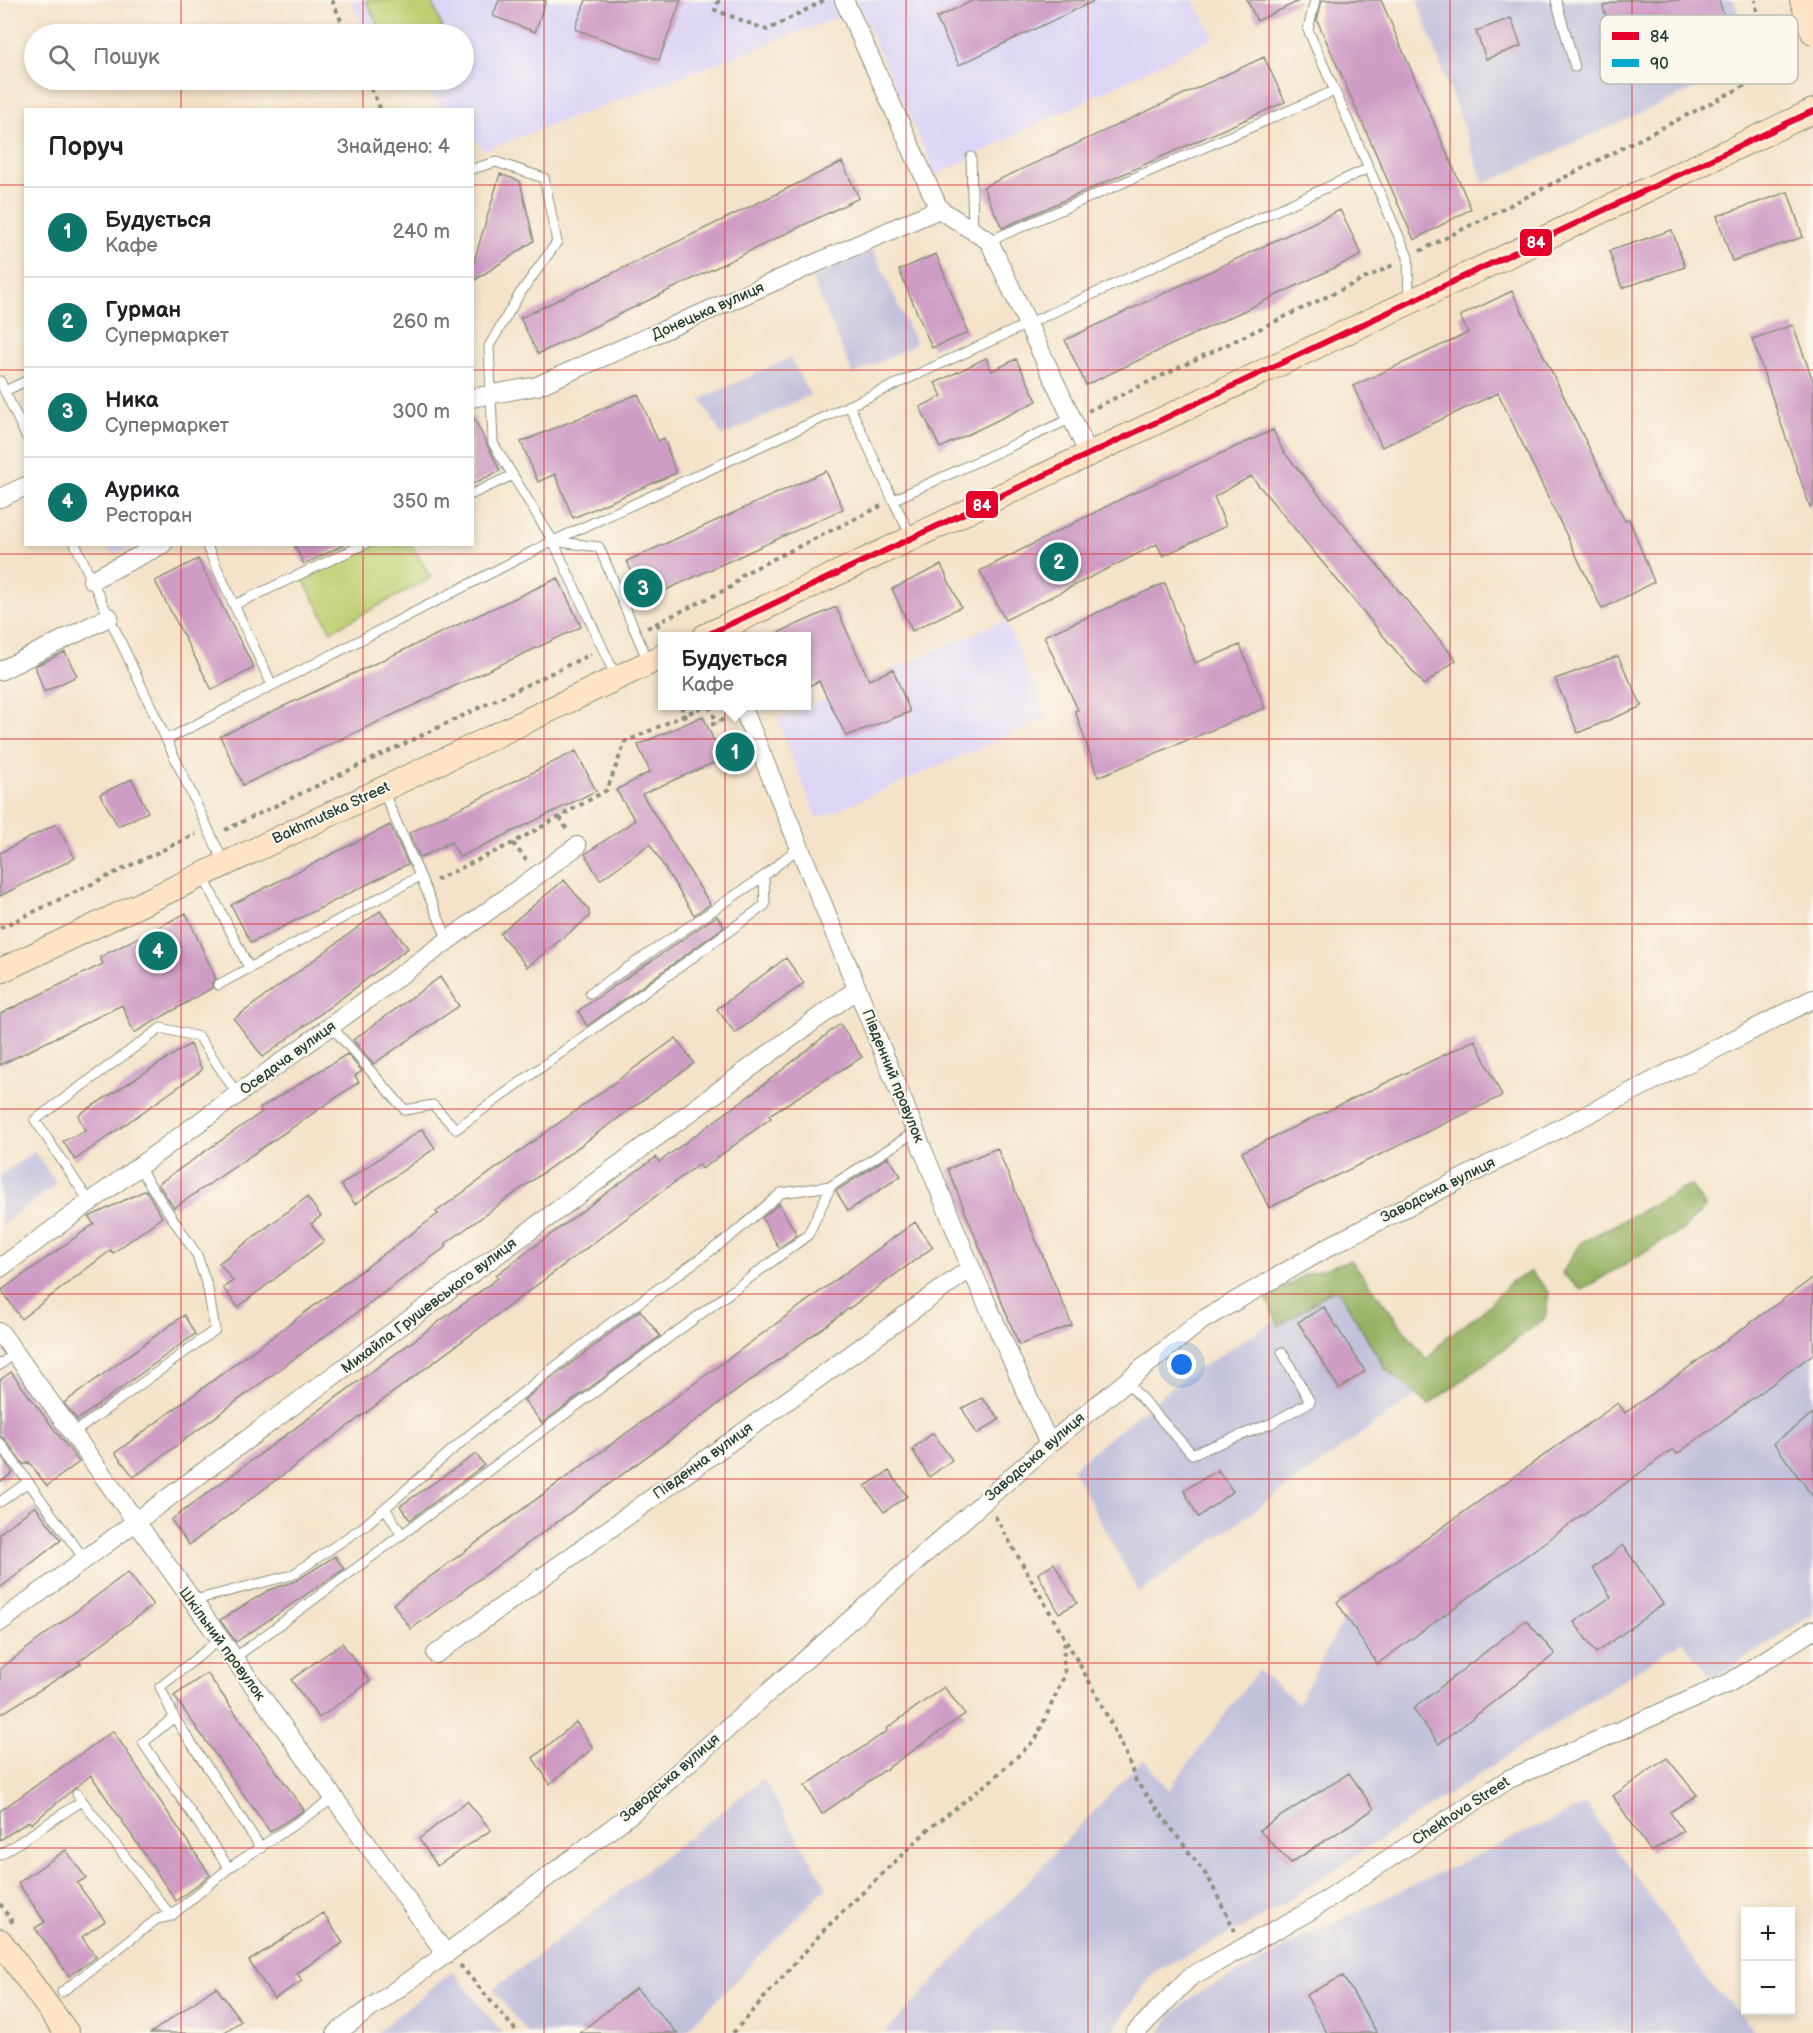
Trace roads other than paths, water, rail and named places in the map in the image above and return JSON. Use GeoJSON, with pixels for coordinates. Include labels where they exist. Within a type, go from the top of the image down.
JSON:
{"type":"FeatureCollection","features":[{"type":"Feature","properties":{"kind":"street"},"geometry":{"type":"LineString","coordinates":[[844,0],[939,209],[989,241],[1089,455]]}},
{"type":"Feature","properties":{"kind":"street"},"geometry":{"type":"LineString","coordinates":[[716,632],[1813,111]]}},
{"type":"Feature","properties":{"kind":"street","name":"Донецька вулиця"},"geometry":{"type":"LineString","coordinates":[[474,398],[537,386],[939,209]]}},
{"type":"Feature","properties":{"kind":"street"},"geometry":{"type":"LineString","coordinates":[[0,498],[24,487]]}},
{"type":"Feature","properties":{"kind":"street"},"geometry":{"type":"LineString","coordinates":[[92,580],[159,546]]}},
{"type":"Feature","properties":{"kind":"street"},"geometry":{"type":"LineString","coordinates":[[0,671],[109,617]]}},
{"type":"Feature","properties":{"kind":"street","name":"Bakhmutska Street"},"geometry":{"type":"LineString","coordinates":[[0,972],[656,659]]}},
{"type":"Feature","properties":{"kind":"street","name":"Південний провулок"},"geometry":{"type":"LineString","coordinates":[[744,710],[970,1268],[1049,1444]]}},
{"type":"Feature","properties":{"kind":"street","name":"Оседача вулиця"},"geometry":{"type":"LineString","coordinates":[[0,1268],[91,1204],[577,846]]}},
{"type":"Feature","properties":{"kind":"street","name":"Михайла Грушевського вулиця"},"geometry":{"type":"LineString","coordinates":[[0,1622],[86,1561],[857,988]]}},
{"type":"Feature","properties":{"kind":"street","name":"Заводська вулиця"},"geometry":{"type":"LineString","coordinates":[[336,2033],[448,1953],[632,1813],[1049,1444],[1125,1380],[1201,1321],[1332,1245],[1813,999]]}},
{"type":"Feature","properties":{"kind":"street","name":"Південна вулиця"},"geometry":{"type":"LineString","coordinates":[[436,1654],[970,1268]]}},
{"type":"Feature","properties":{"kind":"street","name":"Шкільний провулок"},"geometry":{"type":"LineString","coordinates":[[0,1332],[135,1524],[448,1953]]}},
{"type":"Feature","properties":{"kind":"street","name":"Chekhova Street"},"geometry":{"type":"LineString","coordinates":[[1135,2033],[1190,1977],[1308,1911],[1509,1779],[1729,1683],[1813,1630]]}},
{"type":"Feature","properties":{"kind":"street"},"geometry":{"type":"LineString","coordinates":[[0,1941],[67,2033]]}},
{"type":"Feature","properties":{"kind":"lane"},"geometry":{"type":"LineString","coordinates":[[1315,0],[1308,30],[1408,257],[1409,304]]}},
{"type":"Feature","properties":{"kind":"lane"},"geometry":{"type":"LineString","coordinates":[[1556,0],[1575,66]]}},
{"type":"Feature","properties":{"kind":"lane"},"geometry":{"type":"LineString","coordinates":[[989,241],[1334,91]]}},
{"type":"Feature","properties":{"kind":"lane"},"geometry":{"type":"LineString","coordinates":[[970,157],[973,231]]}},
{"type":"Feature","properties":{"kind":"lane"},"geometry":{"type":"LineString","coordinates":[[474,168],[496,162],[544,178],[557,242],[519,296],[489,346],[493,443],[552,541],[616,678]]}},
{"type":"Feature","properties":{"kind":"lane"},"geometry":{"type":"LineString","coordinates":[[166,740],[552,541],[1369,168]]}},
{"type":"Feature","properties":{"kind":"lane"},"geometry":{"type":"LineString","coordinates":[[0,381],[24,432]]}},
{"type":"Feature","properties":{"kind":"lane"},"geometry":{"type":"LineString","coordinates":[[5,391],[24,382]]}},
{"type":"Feature","properties":{"kind":"lane"},"geometry":{"type":"LineString","coordinates":[[849,405],[912,538]]}},
{"type":"Feature","properties":{"kind":"lane"},"geometry":{"type":"LineString","coordinates":[[893,500],[1072,418]]}},
{"type":"Feature","properties":{"kind":"lane"},"geometry":{"type":"LineString","coordinates":[[474,493],[513,476]]}},
{"type":"Feature","properties":{"kind":"lane"},"geometry":{"type":"LineString","coordinates":[[552,541],[599,546],[636,633],[656,659]]}},
{"type":"Feature","properties":{"kind":"lane"},"geometry":{"type":"LineString","coordinates":[[76,546],[224,864]]}},
{"type":"Feature","properties":{"kind":"lane"},"geometry":{"type":"LineString","coordinates":[[207,546],[272,685]]}},
{"type":"Feature","properties":{"kind":"lane"},"geometry":{"type":"LineString","coordinates":[[234,605],[361,546]]}},
{"type":"Feature","properties":{"kind":"lane"},"geometry":{"type":"LineString","coordinates":[[382,789],[448,940]]}},
{"type":"Feature","properties":{"kind":"lane"},"geometry":{"type":"LineString","coordinates":[[590,993],[764,876],[799,847]]}},
{"type":"Feature","properties":{"kind":"lane"},"geometry":{"type":"LineString","coordinates":[[202,874],[249,968]]}},
{"type":"Feature","properties":{"kind":"lane"},"geometry":{"type":"LineString","coordinates":[[331,1026],[405,1110],[433,1105],[456,1129],[765,904],[764,876]]}},
{"type":"Feature","properties":{"kind":"lane"},"geometry":{"type":"LineString","coordinates":[[218,985],[422,880]]}},
{"type":"Feature","properties":{"kind":"lane"},"geometry":{"type":"LineString","coordinates":[[91,1204],[35,1120],[160,1028],[199,1037],[238,1095]]}},
{"type":"Feature","properties":{"kind":"lane"},"geometry":{"type":"LineString","coordinates":[[191,1601],[292,1575],[363,1527],[482,1425],[608,1325],[731,1236],[781,1193],[831,1186],[915,1132]]}},
{"type":"Feature","properties":{"kind":"lane"},"geometry":{"type":"LineString","coordinates":[[72,1434],[215,1330],[208,1289],[197,1255],[139,1168]]}},
{"type":"Feature","properties":{"kind":"lane"},"geometry":{"type":"LineString","coordinates":[[233,1659],[808,1235],[831,1186]]}},
{"type":"Feature","properties":{"kind":"lane"},"geometry":{"type":"LineString","coordinates":[[1125,1380],[1192,1454],[1270,1424],[1310,1402],[1282,1352]]}},
{"type":"Feature","properties":{"kind":"lane"},"geometry":{"type":"LineString","coordinates":[[0,1365],[14,1353]]}},
{"type":"Feature","properties":{"kind":"lane"},"geometry":{"type":"LineString","coordinates":[[0,1443],[86,1561]]}},
{"type":"Feature","properties":{"kind":"lane"},"geometry":{"type":"LineString","coordinates":[[0,1502],[28,1482]]}},
{"type":"Feature","properties":{"kind":"lane"},"geometry":{"type":"LineString","coordinates":[[386,1508],[402,1535]]}},
{"type":"Feature","properties":{"kind":"lane"},"geometry":{"type":"LineString","coordinates":[[219,1640],[160,1687],[174,1717],[261,1848]]}},
{"type":"Feature","properties":{"kind":"lane"},"geometry":{"type":"LineString","coordinates":[[174,1717],[143,1743],[229,1868]]}},
{"type":"Feature","properties":{"kind":"lane"},"geometry":{"type":"LineString","coordinates":[[0,1855],[80,1798],[171,1916]]}},
{"type":"Feature","properties":{"kind":"lane"},"geometry":{"type":"LineString","coordinates":[[62,1992],[157,1918],[171,1916],[229,1868],[334,1798]]}},
{"type":"Feature","properties":{"kind":"place","name":"Гурман"},"geometry":{"type":"Point","coordinates":[1059,562]}},
{"type":"Feature","properties":{"kind":"place","name":"Ника"},"geometry":{"type":"Point","coordinates":[643,588]}},
{"type":"Feature","properties":{"kind":"place","name":"Будується"},"geometry":{"type":"Point","coordinates":[735,752]}},
{"type":"Feature","properties":{"kind":"place","name":"Аурика"},"geometry":{"type":"Point","coordinates":[158,951]}}]}
